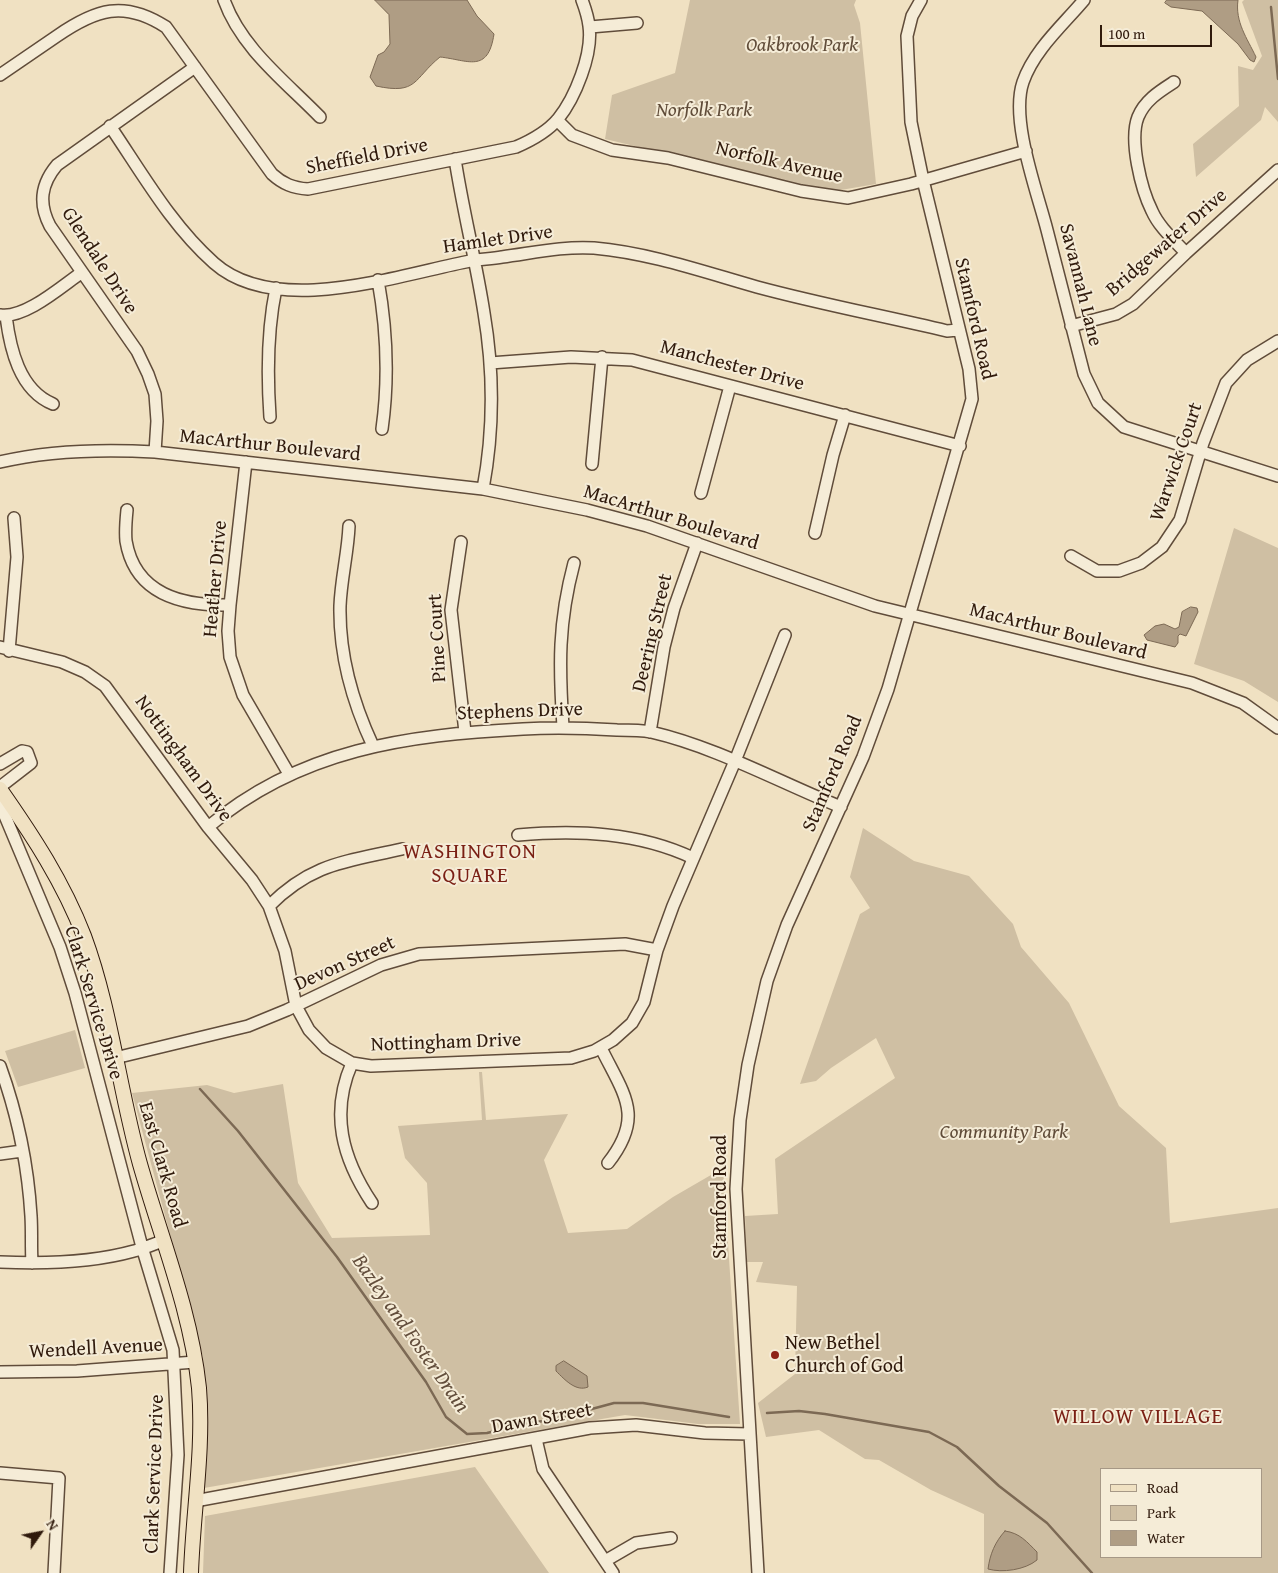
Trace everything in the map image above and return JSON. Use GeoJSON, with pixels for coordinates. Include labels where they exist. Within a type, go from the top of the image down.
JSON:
{"type":"FeatureCollection","features":[{"type":"Feature","properties":{"kind":"main road","name":"East Clark Road"},"geometry":{"type":"LineString","coordinates":[[0,788],[47,860],[72,908],[92,964],[136,1151],[186,1316],[195,1362],[200,1415],[191,1573]]}},
{"type":"Feature","properties":{"kind":"street"},"geometry":{"type":"LineString","coordinates":[[224,0],[232,18],[253,49],[320,118]]}},
{"type":"Feature","properties":{"kind":"street","name":"Sheffield Drive"},"geometry":{"type":"LineString","coordinates":[[0,75],[92,13],[132,4],[166,28],[272,174],[281,182],[296,188],[308,189],[516,147],[532,140],[557,120],[572,97],[583,70],[590,28],[582,0]]}},
{"type":"Feature","properties":{"kind":"street","name":"Stamford Road"},"geometry":{"type":"LineString","coordinates":[[758,1573],[736,1189],[740,1120],[746,1074],[767,981],[787,925],[841,806],[888,689],[960,446],[972,399],[969,369],[958,330],[911,122],[906,36],[912,16],[921,0]]}},
{"type":"Feature","properties":{"kind":"street","name":"Savannah Lane"},"geometry":{"type":"LineString","coordinates":[[1084,0],[1042,49],[1023,82],[1018,106],[1026,151],[1071,326],[1090,389],[1109,415],[1124,427],[1278,476]]}},
{"type":"Feature","properties":{"kind":"street"},"geometry":{"type":"LineString","coordinates":[[590,28],[637,23]]}},
{"type":"Feature","properties":{"kind":"street","name":"Glendale Drive"},"geometry":{"type":"LineString","coordinates":[[155,452],[157,421],[155,394],[148,374],[137,351],[81,273],[46,216],[42,196],[48,175],[58,165],[195,67]]}},
{"type":"Feature","properties":{"kind":"street"},"geometry":{"type":"LineString","coordinates":[[1174,82],[1154,95],[1145,105],[1138,117],[1135,142],[1136,156],[1152,210],[1159,223],[1186,253]]}},
{"type":"Feature","properties":{"kind":"street","name":"Norfolk Avenue"},"geometry":{"type":"LineString","coordinates":[[557,120],[572,135],[612,150],[668,158],[801,191],[848,198],[923,180],[1026,151]]}},
{"type":"Feature","properties":{"kind":"street","name":"Hamlet Drive"},"geometry":{"type":"LineString","coordinates":[[110,126],[171,215],[193,242],[216,264],[242,281],[300,291],[328,289],[474,260],[548,250],[592,248],[652,257],[760,288],[947,331],[958,330]]}},
{"type":"Feature","properties":{"kind":"street"},"geometry":{"type":"LineString","coordinates":[[455,159],[484,313],[490,363],[492,396],[490,433],[483,488]]}},
{"type":"Feature","properties":{"kind":"street","name":"Bridgewater Drive"},"geometry":{"type":"LineString","coordinates":[[1071,326],[1125,309],[1278,170]]}},
{"type":"Feature","properties":{"kind":"street"},"geometry":{"type":"LineString","coordinates":[[53,404],[44,400],[19,370],[11,352],[3,315],[21,312],[81,273]]}},
{"type":"Feature","properties":{"kind":"street"},"geometry":{"type":"LineString","coordinates":[[378,280],[385,318],[386,350],[382,429]]}},
{"type":"Feature","properties":{"kind":"street"},"geometry":{"type":"LineString","coordinates":[[270,417],[267,375],[269,332],[276,288]]}},
{"type":"Feature","properties":{"kind":"street","name":"Warwick Court"},"geometry":{"type":"LineString","coordinates":[[1072,556],[1084,565],[1097,571],[1119,571],[1140,563],[1162,547],[1170,538],[1180,520],[1201,452],[1226,382],[1246,360],[1278,341]]}},
{"type":"Feature","properties":{"kind":"street","name":"Manchester Drive"},"geometry":{"type":"LineString","coordinates":[[490,363],[571,357],[602,357],[650,364],[960,446]]}},
{"type":"Feature","properties":{"kind":"street"},"geometry":{"type":"LineString","coordinates":[[592,464],[602,357]]}},
{"type":"Feature","properties":{"kind":"street"},"geometry":{"type":"LineString","coordinates":[[701,493],[730,386]]}},
{"type":"Feature","properties":{"kind":"street"},"geometry":{"type":"LineString","coordinates":[[815,533],[833,455],[845,415]]}},
{"type":"Feature","properties":{"kind":"street","name":"MacArthur Boulevard"},"geometry":{"type":"LineString","coordinates":[[0,462],[61,452],[112,450],[155,452],[483,488],[587,510],[647,526],[842,594],[909,615],[1192,683],[1242,703],[1278,728]]}},
{"type":"Feature","properties":{"kind":"street","name":"Heather Drive"},"geometry":{"type":"LineString","coordinates":[[246,462],[230,605],[228,644],[234,674],[289,774]]}},
{"type":"Feature","properties":{"kind":"street"},"geometry":{"type":"LineString","coordinates":[[126,510],[126,540],[134,564],[146,582],[160,593],[179,600],[209,605],[230,605]]}},
{"type":"Feature","properties":{"kind":"street"},"geometry":{"type":"LineString","coordinates":[[3,652],[16,557],[14,518]]}},
{"type":"Feature","properties":{"kind":"street"},"geometry":{"type":"LineString","coordinates":[[349,526],[340,606],[341,645],[346,675],[373,746]]}},
{"type":"Feature","properties":{"kind":"street","name":"Pine Court"},"geometry":{"type":"LineString","coordinates":[[461,542],[451,610],[465,732]]}},
{"type":"Feature","properties":{"kind":"street","name":"Deering Street"},"geometry":{"type":"LineString","coordinates":[[650,732],[667,637],[685,575],[697,543]]}},
{"type":"Feature","properties":{"kind":"street"},"geometry":{"type":"LineString","coordinates":[[563,727],[560,632],[565,596],[574,563]]}},
{"type":"Feature","properties":{"kind":"street","name":"Nottingham Drive"},"geometry":{"type":"LineString","coordinates":[[3,652],[62,662],[85,672],[105,686],[208,827],[236,858],[269,906],[285,952],[296,1006],[317,1039],[340,1057],[352,1063],[386,1066],[555,1059],[576,1056],[601,1048],[620,1035],[638,1014],[647,992],[657,950],[785,635]]}},
{"type":"Feature","properties":{"kind":"street","name":"Stephens Drive"},"geometry":{"type":"LineString","coordinates":[[208,827],[226,812],[289,774],[373,746],[465,732],[563,727],[650,732],[735,761],[786,785],[841,806]]}},
{"type":"Feature","properties":{"kind":"street"},"geometry":{"type":"LineString","coordinates":[[0,764],[22,751],[27,752],[32,763],[0,788]]}},
{"type":"Feature","properties":{"kind":"street","name":"Clark Service Drive"},"geometry":{"type":"LineString","coordinates":[[0,804],[60,947],[75,993],[142,1248],[173,1350],[178,1455],[170,1573]]}},
{"type":"Feature","properties":{"kind":"street"},"geometry":{"type":"LineString","coordinates":[[518,835],[563,832],[607,834],[660,846],[693,858]]}},
{"type":"Feature","properties":{"kind":"street"},"geometry":{"type":"LineString","coordinates":[[269,906],[287,889],[314,871],[338,863],[402,849]]}},
{"type":"Feature","properties":{"kind":"street","name":"Devon Street"},"geometry":{"type":"LineString","coordinates":[[115,1058],[248,1026],[296,1006],[381,965],[419,954],[626,944],[657,950]]}},
{"type":"Feature","properties":{"kind":"street"},"geometry":{"type":"LineString","coordinates":[[601,1048],[621,1085],[627,1103],[629,1123],[625,1138],[608,1163]]}},
{"type":"Feature","properties":{"kind":"street"},"geometry":{"type":"LineString","coordinates":[[352,1063],[342,1087],[340,1112],[353,1171],[372,1203]]}},
{"type":"Feature","properties":{"kind":"street"},"geometry":{"type":"LineString","coordinates":[[0,1066],[15,1115],[22,1151],[31,1216],[32,1263]]}},
{"type":"Feature","properties":{"kind":"street"},"geometry":{"type":"LineString","coordinates":[[0,1154],[22,1151]]}},
{"type":"Feature","properties":{"kind":"street"},"geometry":{"type":"LineString","coordinates":[[0,1262],[32,1263],[98,1258],[163,1241]]}},
{"type":"Feature","properties":{"kind":"street","name":"Wendell Avenue"},"geometry":{"type":"LineString","coordinates":[[0,1372],[77,1371],[195,1362]]}},
{"type":"Feature","properties":{"kind":"street","name":"Dawn Street"},"geometry":{"type":"LineString","coordinates":[[195,1501],[590,1428],[636,1425],[705,1433],[750,1434]]}},
{"type":"Feature","properties":{"kind":"street"},"geometry":{"type":"LineString","coordinates":[[536,1439],[543,1469],[614,1573]]}},
{"type":"Feature","properties":{"kind":"street"},"geometry":{"type":"LineString","coordinates":[[0,1473],[59,1478],[54,1573]]}},
{"type":"Feature","properties":{"kind":"street"},"geometry":{"type":"LineString","coordinates":[[606,1561],[636,1543],[671,1538]]}},
{"type":"Feature","properties":{"kind":"green space"},"geometry":{"type":"Polygon","coordinates":[[[690,0],[856,0],[854,5],[860,23],[876,184],[829,192],[605,139],[612,95],[675,73],[690,0]]]}},
{"type":"Feature","properties":{"kind":"green space"},"geometry":{"type":"Polygon","coordinates":[[[1244,0],[1278,0],[1278,122],[1265,107],[1261,120],[1196,177],[1193,144],[1239,106],[1238,66],[1253,70],[1262,56],[1242,2],[1244,0]]]}},
{"type":"Feature","properties":{"kind":"green space"},"geometry":{"type":"Polygon","coordinates":[[[1234,528],[1278,548],[1278,702],[1244,681],[1194,664],[1234,528]]]}},
{"type":"Feature","properties":{"kind":"green space","name":"Community Park"},"geometry":{"type":"Polygon","coordinates":[[[863,828],[914,861],[969,876],[1013,924],[1021,947],[1069,1003],[1119,1106],[1166,1148],[1170,1223],[1278,1208],[1278,1573],[984,1573],[984,1514],[931,1490],[879,1460],[865,1459],[819,1430],[766,1437],[758,1403],[795,1374],[797,1286],[756,1282],[763,1262],[747,1262],[745,1216],[778,1214],[775,1159],[895,1078],[876,1038],[831,1068],[816,1081],[800,1084],[860,914],[870,908],[850,877],[863,828]]]}},
{"type":"Feature","properties":{"kind":"green space"},"geometry":{"type":"Polygon","coordinates":[[[75,1030],[85,1068],[18,1087],[5,1051],[75,1030]]]}},
{"type":"Feature","properties":{"kind":"green space"},"geometry":{"type":"Polygon","coordinates":[[[479,1072],[482,1072],[486,1120],[568,1114],[544,1160],[568,1233],[627,1229],[673,1197],[723,1168],[740,1424],[698,1424],[625,1415],[204,1488],[203,1357],[132,1093],[207,1085],[234,1093],[283,1084],[298,1183],[332,1238],[430,1235],[427,1183],[405,1158],[398,1126],[482,1120],[479,1072]]]}},
{"type":"Feature","properties":{"kind":"green space"},"geometry":{"type":"Polygon","coordinates":[[[475,1467],[549,1573],[203,1573],[205,1516],[475,1467]]]}},
{"type":"Feature","properties":{"kind":"water"},"geometry":{"type":"Polygon","coordinates":[[[375,0],[467,0],[477,16],[494,34],[491,47],[482,60],[475,62],[440,57],[408,87],[390,88],[376,86],[370,77],[378,55],[384,52],[390,44],[389,15],[375,0]]]}},
{"type":"Feature","properties":{"kind":"water"},"geometry":{"type":"Polygon","coordinates":[[[1167,0],[1238,0],[1238,16],[1256,57],[1254,62],[1250,60],[1238,44],[1202,11],[1171,7],[1165,3],[1167,0]]]}},
{"type":"Feature","properties":{"kind":"water"},"geometry":{"type":"Polygon","coordinates":[[[1191,607],[1197,608],[1198,612],[1186,636],[1180,634],[1178,636],[1178,643],[1175,647],[1147,640],[1144,635],[1155,626],[1164,624],[1175,629],[1179,627],[1182,612],[1191,607]]]}},
{"type":"Feature","properties":{"kind":"water"},"geometry":{"type":"Polygon","coordinates":[[[564,1361],[587,1376],[588,1387],[575,1387],[556,1371],[556,1366],[564,1361]]]}},
{"type":"Feature","properties":{"kind":"water"},"geometry":{"type":"Polygon","coordinates":[[[1005,1531],[1015,1534],[1026,1541],[1037,1552],[1037,1560],[1013,1570],[1000,1571],[988,1569],[990,1558],[998,1539],[1005,1531]]]}},
{"type":"Feature","properties":{"kind":"waterway"},"geometry":{"type":"LineString","coordinates":[[1271,7],[1278,79]]}},
{"type":"Feature","properties":{"kind":"waterway","name":"Bazley and Foster Drain"},"geometry":{"type":"LineString","coordinates":[[200,1089],[238,1131],[337,1257],[426,1382],[446,1417],[467,1434],[487,1433],[528,1423],[551,1420],[614,1403],[643,1403],[729,1417]]}},
{"type":"Feature","properties":{"kind":"waterway","name":"Bazley and Foster Drain"},"geometry":{"type":"LineString","coordinates":[[767,1413],[799,1411],[825,1414],[929,1432],[957,1447],[999,1486],[1047,1523],[1092,1573]]}},
{"type":"Feature","properties":{"kind":"place","name":"New Bethel Church of God"},"geometry":{"type":"Point","coordinates":[775,1355]}},
{"type":"Feature","properties":{"kind":"district","name":"WASHINGTON SQUARE"},"geometry":{"type":"Point","coordinates":[470,865]}},
{"type":"Feature","properties":{"kind":"district","name":"WILLOW VILLAGE"},"geometry":{"type":"Point","coordinates":[1138,1418]}},
{"type":"Feature","properties":{"kind":"park label","name":"Oakbrook Park"},"geometry":{"type":"Point","coordinates":[802,46]}},
{"type":"Feature","properties":{"kind":"park label","name":"Norfolk Park"},"geometry":{"type":"Point","coordinates":[704,111]}}]}
